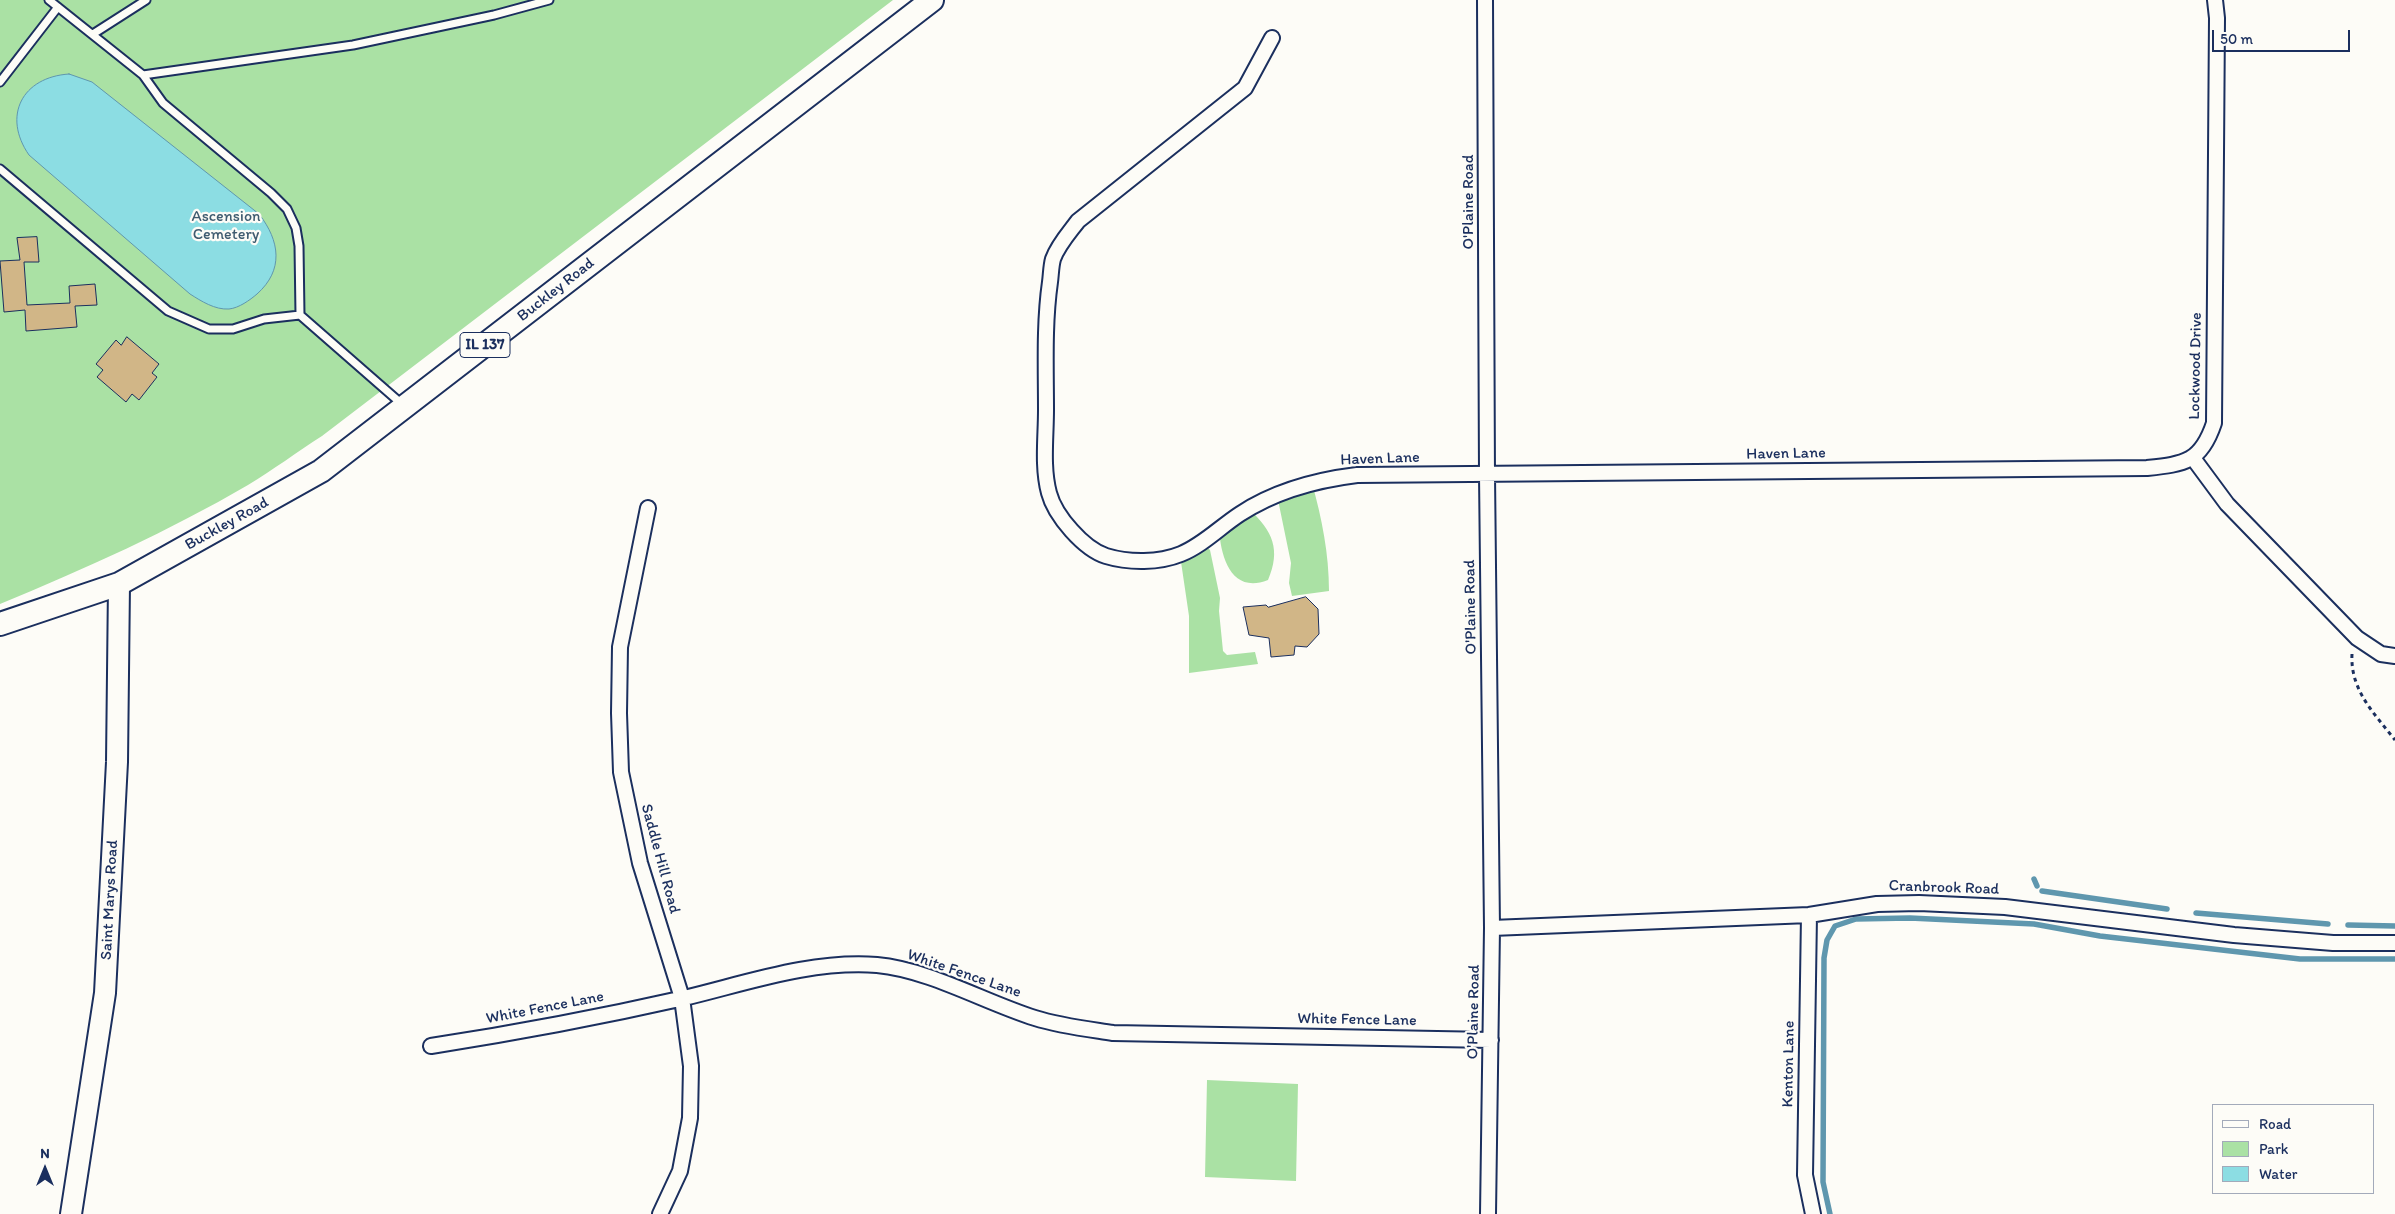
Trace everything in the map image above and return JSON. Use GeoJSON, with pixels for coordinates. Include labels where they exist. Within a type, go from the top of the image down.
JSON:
{"type":"FeatureCollection","features":[{"type":"Feature","properties":{"kind":"main road","name":"Buckley Road"},"geometry":{"type":"LineString","coordinates":[[0,624],[119,584],[321,471],[932,0]]}},
{"type":"Feature","properties":{"kind":"main road","name":"Saint Marys Road"},"geometry":{"type":"LineString","coordinates":[[71,1214],[105,994],[117,762],[119,584]]}},
{"type":"Feature","properties":{"kind":"street","name":"O'Plaine Road"},"geometry":{"type":"LineString","coordinates":[[1485,0],[1487,475],[1492,928],[1488,1214]]}},
{"type":"Feature","properties":{"kind":"street","name":"Lockwood Drive"},"geometry":{"type":"LineString","coordinates":[[2193,458],[2207,444],[2214,423],[2217,71],[2215,0]]}},
{"type":"Feature","properties":{"kind":"street","name":"Haven Lane"},"geometry":{"type":"LineString","coordinates":[[1272,38],[1245,88],[1078,221],[1053,259],[1047,305],[1046,466],[1050,494],[1061,518],[1091,548],[1106,556],[1142,561],[1162,560],[1182,554],[1241,513],[1289,489],[1357,474],[1487,475],[2146,468],[2174,465],[2193,458]]}},
{"type":"Feature","properties":{"kind":"street"},"geometry":{"type":"LineString","coordinates":[[2193,458],[2227,504],[2357,638],[2381,654],[2395,656]]}},
{"type":"Feature","properties":{"kind":"street","name":"Saddle Hill Road"},"geometry":{"type":"LineString","coordinates":[[648,508],[620,647],[619,714],[621,772],[640,864],[682,998],[691,1066],[690,1118],[680,1171],[660,1214]]}},
{"type":"Feature","properties":{"kind":"street","name":"Cranbrook Road"},"geometry":{"type":"LineString","coordinates":[[1492,928],[1809,915],[1878,904],[2005,907],[2234,935],[2333,943],[2395,943]]}},
{"type":"Feature","properties":{"kind":"street","name":"Kenton Lane"},"geometry":{"type":"LineString","coordinates":[[1809,915],[1805,1175],[1813,1214]]}},
{"type":"Feature","properties":{"kind":"street","name":"White Fence Lane"},"geometry":{"type":"LineString","coordinates":[[430,1046],[682,998],[787,972],[838,965],[878,966],[914,972],[1036,1018],[1076,1028],[1113,1033],[1491,1040]]}},
{"type":"Feature","properties":{"kind":"lane"},"geometry":{"type":"LineString","coordinates":[[49,0],[143,75],[163,103],[271,193],[287,210],[296,228],[299,246],[300,315]]}},
{"type":"Feature","properties":{"kind":"lane"},"geometry":{"type":"LineString","coordinates":[[93,34],[146,0]]}},
{"type":"Feature","properties":{"kind":"lane"},"geometry":{"type":"LineString","coordinates":[[143,75],[354,45],[494,15],[549,0]]}},
{"type":"Feature","properties":{"kind":"lane"},"geometry":{"type":"LineString","coordinates":[[0,82],[58,7]]}},
{"type":"Feature","properties":{"kind":"lane"},"geometry":{"type":"LineString","coordinates":[[0,170],[168,311],[209,329],[233,329],[264,319],[300,315],[406,407]]}},
{"type":"Feature","properties":{"kind":"path"},"geometry":{"type":"LineString","coordinates":[[2357,638],[2352,647],[2352,658],[2358,691],[2395,740]]}},
{"type":"Feature","properties":{"kind":"green space","name":"Ascension Cemetery"},"geometry":{"type":"Polygon","coordinates":[[[0,0],[893,0],[322,436],[248,485],[188,518],[95,563],[0,604],[0,0]]]}},
{"type":"Feature","properties":{"kind":"green space"},"geometry":{"type":"Polygon","coordinates":[[[1312,483],[1324,537],[1329,591],[1292,596],[1289,583],[1291,563],[1277,495],[1312,483]]]}},
{"type":"Feature","properties":{"kind":"green space"},"geometry":{"type":"Polygon","coordinates":[[[1249,509],[1269,533],[1274,550],[1272,569],[1268,580],[1256,583],[1245,582],[1237,578],[1231,571],[1222,552],[1220,540],[1219,529],[1249,509]]]}},
{"type":"Feature","properties":{"kind":"green space"},"geometry":{"type":"Polygon","coordinates":[[[1202,543],[1210,550],[1220,598],[1219,611],[1223,651],[1227,655],[1255,652],[1258,664],[1189,673],[1189,616],[1180,555],[1202,543]]]}},
{"type":"Feature","properties":{"kind":"green space"},"geometry":{"type":"Polygon","coordinates":[[[1207,1080],[1298,1084],[1296,1181],[1205,1177],[1207,1080]]]}},
{"type":"Feature","properties":{"kind":"water"},"geometry":{"type":"Polygon","coordinates":[[[69,74],[92,82],[259,214],[271,235],[276,255],[272,275],[257,294],[248,301],[229,309],[213,307],[194,297],[29,155],[21,140],[17,126],[17,113],[21,101],[39,82],[69,74]]]}},
{"type":"Feature","properties":{"kind":"building"},"geometry":{"type":"Polygon","coordinates":[[[37,237],[39,262],[24,262],[27,305],[70,303],[69,286],[95,284],[97,305],[75,306],[77,327],[26,331],[25,310],[4,312],[0,261],[20,260],[17,238],[37,237]]]}},
{"type":"Feature","properties":{"kind":"building"},"geometry":{"type":"Polygon","coordinates":[[[127,337],[159,364],[152,373],[157,377],[139,400],[132,394],[126,402],[97,377],[103,370],[96,364],[116,340],[121,345],[127,337]]]}},
{"type":"Feature","properties":{"kind":"building"},"geometry":{"type":"Polygon","coordinates":[[[1306,597],[1318,609],[1319,634],[1307,647],[1295,646],[1294,655],[1271,657],[1269,638],[1249,635],[1243,607],[1266,605],[1268,607],[1306,597]]]}},
{"type":"Feature","properties":{"kind":"waterway"},"geometry":{"type":"LineString","coordinates":[[2034,879],[2037,886]]}},
{"type":"Feature","properties":{"kind":"waterway"},"geometry":{"type":"LineString","coordinates":[[2042,891],[2167,909]]}},
{"type":"Feature","properties":{"kind":"waterway"},"geometry":{"type":"LineString","coordinates":[[2196,913],[2328,924]]}},
{"type":"Feature","properties":{"kind":"waterway"},"geometry":{"type":"LineString","coordinates":[[1830,1214],[1823,1182],[1824,958],[1827,940],[1835,926],[1856,919],[1910,918],[2034,924],[2100,936],[2300,959],[2395,959]]}},
{"type":"Feature","properties":{"kind":"waterway"},"geometry":{"type":"LineString","coordinates":[[2348,925],[2395,926]]}}]}
